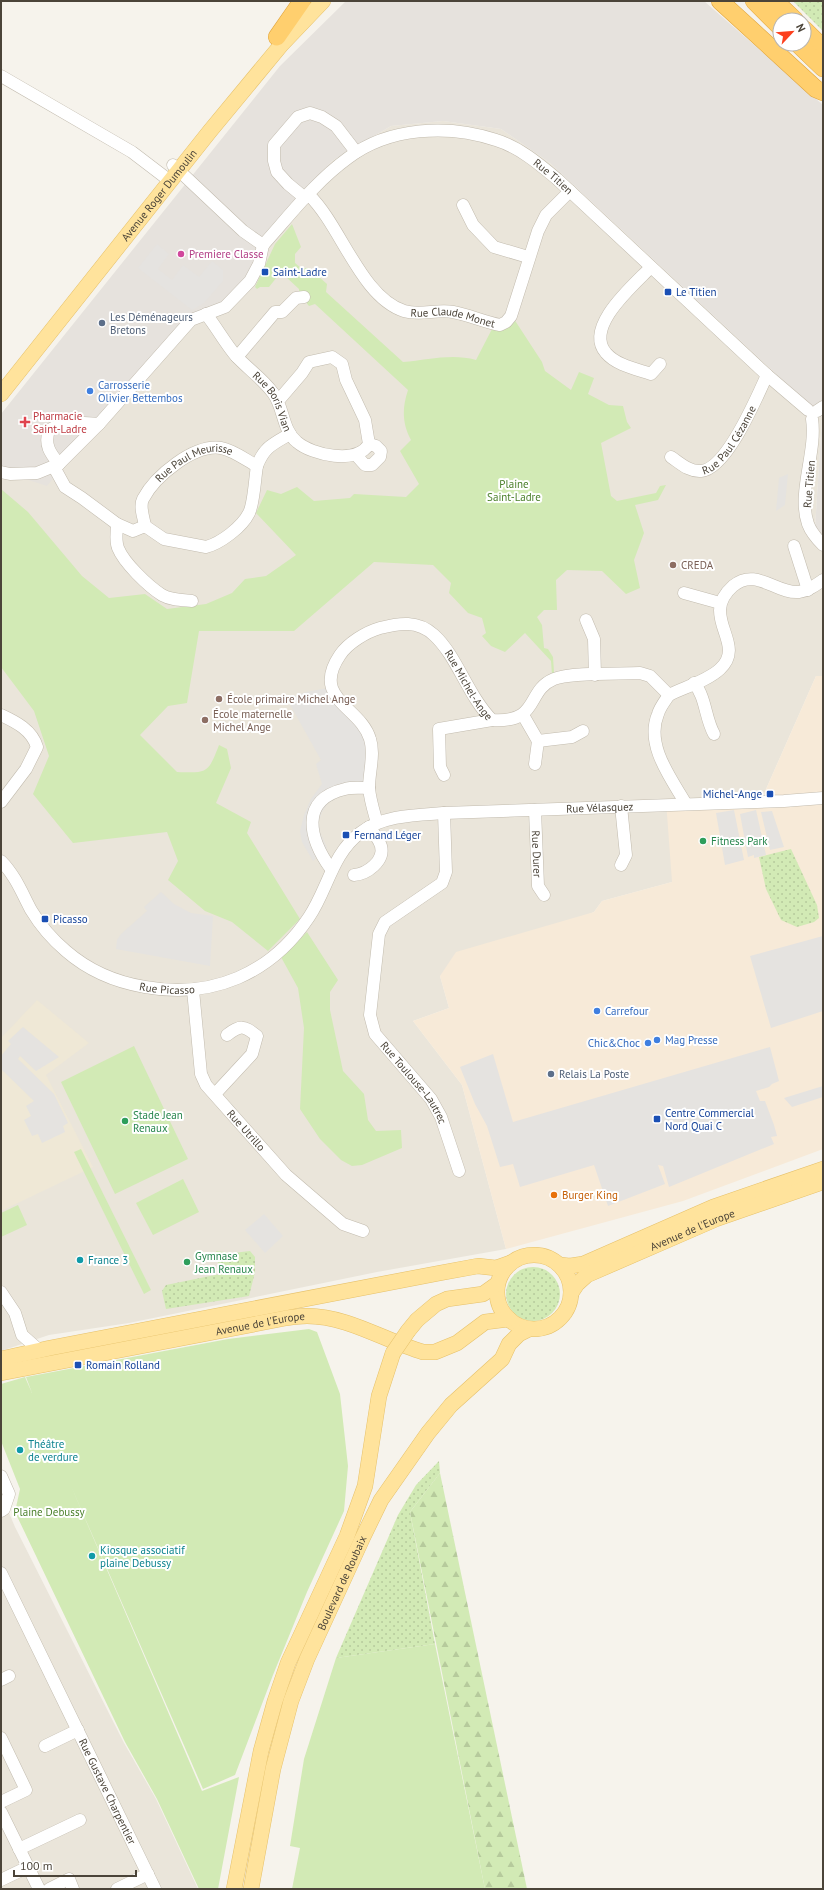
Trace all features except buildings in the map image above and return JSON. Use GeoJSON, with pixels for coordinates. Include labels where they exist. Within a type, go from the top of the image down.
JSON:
{"type":"FeatureCollection","features":[{"type":"Feature","properties":{"kind":"highway"},"geometry":{"type":"LineString","coordinates":[[277,37],[302,1]]}},
{"type":"Feature","properties":{"kind":"highway"},"geometry":{"type":"LineString","coordinates":[[720,1],[816,89],[823,92]]}},
{"type":"Feature","properties":{"kind":"highway"},"geometry":{"type":"LineString","coordinates":[[736,1],[823,86]]}},
{"type":"Feature","properties":{"kind":"highway"},"geometry":{"type":"LineString","coordinates":[[754,1],[772,19]]}},
{"type":"Feature","properties":{"kind":"highway"},"geometry":{"type":"LineString","coordinates":[[776,1],[787,12]]}},
{"type":"Feature","properties":{"kind":"highway"},"geometry":{"type":"LineString","coordinates":[[812,37],[823,48]]}},
{"type":"Feature","properties":{"kind":"highway"},"geometry":{"type":"LineString","coordinates":[[806,52],[823,68]]}},
{"type":"Feature","properties":{"kind":"main road","name":"Avenue Roger Dumoulin"},"geometry":{"type":"LineString","coordinates":[[1,394],[277,37],[310,1]]}},
{"type":"Feature","properties":{"kind":"main road","name":"Avenue Roger Dumoulin"},"geometry":{"type":"LineString","coordinates":[[1,381],[171,173],[282,44],[323,1]]}},
{"type":"Feature","properties":{"kind":"main road","name":"Avenue de l'Europe"},"geometry":{"type":"LineString","coordinates":[[561,1266],[582,1264],[713,1207],[823,1169]]}},
{"type":"Feature","properties":{"kind":"main road","name":"Avenue de l'Europe"},"geometry":{"type":"LineString","coordinates":[[571,1293],[576,1284],[587,1275],[716,1219],[823,1182]]}},
{"type":"Feature","properties":{"kind":"main road"},"geometry":{"type":"LineString","coordinates":[[533,1254],[549,1257],[561,1266],[569,1278],[571,1293],[568,1306],[561,1318],[549,1326],[529,1329],[515,1324],[509,1319],[497,1299],[497,1284],[504,1269],[510,1263],[524,1256],[533,1254]]}},
{"type":"Feature","properties":{"kind":"main road","name":"Avenue de l'Europe"},"geometry":{"type":"LineString","coordinates":[[8,1358],[39,1350],[440,1273],[478,1266],[496,1268],[510,1263]]}},
{"type":"Feature","properties":{"kind":"main road","name":"Boulevard de Roubaix"},"geometry":{"type":"LineString","coordinates":[[234,1889],[261,1751],[275,1701],[288,1663],[348,1536],[366,1486],[379,1396],[393,1354],[417,1320],[436,1304],[447,1299],[473,1297],[483,1294],[497,1284]]}},
{"type":"Feature","properties":{"kind":"main road","name":"Avenue de l'Europe"},"geometry":{"type":"LineString","coordinates":[[1,1373],[286,1318],[308,1316],[329,1319],[355,1326],[423,1352],[435,1352],[457,1343],[485,1322],[509,1319]]}},
{"type":"Feature","properties":{"kind":"main road","name":"Boulevard de Roubaix"},"geometry":{"type":"LineString","coordinates":[[251,1889],[273,1769],[291,1701],[307,1659],[381,1500],[428,1433],[451,1405],[502,1359],[509,1344],[519,1334],[529,1329]]}},
{"type":"Feature","properties":{"kind":"street"},"geometry":{"type":"LineString","coordinates":[[1,76],[171,173],[263,244],[259,264],[250,281],[225,307],[191,320],[99,424],[57,466],[29,474],[10,474],[1,472]]}},
{"type":"Feature","properties":{"kind":"street"},"geometry":{"type":"LineString","coordinates":[[307,196],[288,184],[277,172],[274,161],[274,145],[298,117],[310,113],[322,116],[336,126],[356,152]]}},
{"type":"Feature","properties":{"kind":"street","name":"Rue Titien"},"geometry":{"type":"LineString","coordinates":[[263,244],[325,177],[356,152],[382,140],[416,131],[446,131],[474,134],[497,140],[535,160],[767,375],[815,412],[806,509],[808,524],[823,545]]}},
{"type":"Feature","properties":{"kind":"street","name":"Rue Claude Monet"},"geometry":{"type":"LineString","coordinates":[[307,196],[323,211],[367,282],[388,303],[405,312],[421,313],[438,310],[454,312],[500,325],[506,322],[511,316],[528,257],[546,215],[570,191]]}},
{"type":"Feature","properties":{"kind":"street"},"geometry":{"type":"LineString","coordinates":[[463,206],[473,225],[494,247],[528,257]]}},
{"type":"Feature","properties":{"kind":"street"},"geometry":{"type":"LineString","coordinates":[[651,267],[613,306],[605,319],[600,339],[606,353],[616,361],[651,374],[660,364]]}},
{"type":"Feature","properties":{"kind":"street"},"geometry":{"type":"LineString","coordinates":[[237,357],[275,312],[282,312],[296,298],[304,297]]}},
{"type":"Feature","properties":{"kind":"street","name":"Rue Boris Vian"},"geometry":{"type":"LineString","coordinates":[[206,314],[237,357],[273,393],[278,401],[290,434],[297,442],[319,453],[356,455],[362,453],[369,442],[365,420],[346,380],[342,364],[332,357],[309,362],[302,373],[278,401]]}},
{"type":"Feature","properties":{"kind":"street","name":"Rue Paul Cézanne"},"geometry":{"type":"LineString","coordinates":[[671,457],[691,470],[702,471],[715,464],[727,452],[735,439],[767,375]]}},
{"type":"Feature","properties":{"kind":"street"},"geometry":{"type":"LineString","coordinates":[[99,424],[65,423],[49,430],[46,444],[65,487],[117,524],[133,531],[145,526],[164,539],[206,547],[212,546],[238,527],[249,512],[257,466],[262,453],[270,445],[290,434]]}},
{"type":"Feature","properties":{"kind":"street","name":"Rue Paul Meurisse"},"geometry":{"type":"LineString","coordinates":[[145,526],[142,508],[143,499],[169,468],[181,460],[212,448],[220,448],[257,466]]}},
{"type":"Feature","properties":{"kind":"street"},"geometry":{"type":"LineString","coordinates":[[117,524],[116,539],[118,548],[127,564],[161,594],[173,599],[192,601]]}},
{"type":"Feature","properties":{"kind":"street"},"geometry":{"type":"LineString","coordinates":[[794,546],[808,590]]}},
{"type":"Feature","properties":{"kind":"street"},"geometry":{"type":"LineString","coordinates":[[686,804],[665,766],[655,738],[658,714],[669,695],[721,668],[727,659],[730,649],[720,614],[720,603],[727,592],[744,580],[763,580],[788,591],[798,592],[808,590],[823,580]]}},
{"type":"Feature","properties":{"kind":"street"},"geometry":{"type":"LineString","coordinates":[[684,593],[720,603]]}},
{"type":"Feature","properties":{"kind":"street"},"geometry":{"type":"LineString","coordinates":[[586,620],[594,640],[595,675]]}},
{"type":"Feature","properties":{"kind":"street","name":"Rue Michel-Ange"},"geometry":{"type":"LineString","coordinates":[[354,874],[360,874],[368,870],[379,860],[381,847],[373,825],[369,788],[370,739],[365,730],[335,696],[331,684],[331,673],[335,662],[342,651],[358,639],[374,630],[396,624],[418,625],[434,635],[442,644],[477,702],[492,720],[500,720],[523,715]]}},
{"type":"Feature","properties":{"kind":"street"},"geometry":{"type":"LineString","coordinates":[[535,764],[538,741],[523,715],[529,709],[542,688],[549,681],[563,676],[640,673],[650,676],[669,695]]}},
{"type":"Feature","properties":{"kind":"street"},"geometry":{"type":"LineString","coordinates":[[694,683],[700,691],[708,723],[714,734]]}},
{"type":"Feature","properties":{"kind":"street"},"geometry":{"type":"LineString","coordinates":[[1,715],[31,734],[37,747],[26,769],[1,802]]}},
{"type":"Feature","properties":{"kind":"street"},"geometry":{"type":"LineString","coordinates":[[444,775],[440,767],[439,729],[492,720]]}},
{"type":"Feature","properties":{"kind":"street"},"geometry":{"type":"LineString","coordinates":[[538,741],[572,738],[583,731]]}},
{"type":"Feature","properties":{"kind":"street"},"geometry":{"type":"LineString","coordinates":[[331,868],[319,852],[313,835],[312,819],[317,807],[334,792],[346,788],[369,788]]}},
{"type":"Feature","properties":{"kind":"street","name":"Rue Vélasquez"},"geometry":{"type":"LineString","coordinates":[[373,825],[401,817],[444,813],[784,801],[823,798]]}},
{"type":"Feature","properties":{"kind":"street"},"geometry":{"type":"LineString","coordinates":[[621,806],[626,855],[621,865]]}},
{"type":"Feature","properties":{"kind":"street","name":"Rue Durer"},"geometry":{"type":"LineString","coordinates":[[535,810],[538,886],[544,895]]}},
{"type":"Feature","properties":{"kind":"street","name":"Rue Toulouse-Lautrec"},"geometry":{"type":"LineString","coordinates":[[444,813],[446,872],[442,883],[385,922],[379,934],[370,1015],[375,1034],[431,1099],[442,1117],[459,1171]]}},
{"type":"Feature","properties":{"kind":"street","name":"Rue Picasso"},"geometry":{"type":"LineString","coordinates":[[1,861],[9,870],[40,922],[59,944],[87,966],[102,975],[133,985],[163,990],[193,990],[210,987],[240,977],[265,963],[287,944],[310,916],[331,868],[346,846],[362,832],[373,825]]}},
{"type":"Feature","properties":{"kind":"street","name":"Rue Utrillo"},"geometry":{"type":"LineString","coordinates":[[193,990],[201,1074],[206,1085],[286,1175],[343,1224],[364,1231]]}},
{"type":"Feature","properties":{"kind":"street"},"geometry":{"type":"LineString","coordinates":[[215,1094],[252,1054],[257,1036],[247,1028],[238,1027],[227,1035]]}},
{"type":"Feature","properties":{"kind":"street","name":"Avenue de l'Europe"},"geometry":{"type":"LineString","coordinates":[[801,1177],[823,1164]]}},
{"type":"Feature","properties":{"kind":"street"},"geometry":{"type":"LineString","coordinates":[[1,1292],[15,1313],[22,1335],[39,1350]]}},
{"type":"Feature","properties":{"kind":"street"},"geometry":{"type":"LineString","coordinates":[[8,1358],[22,1335]]}},
{"type":"Feature","properties":{"kind":"street"},"geometry":{"type":"LineString","coordinates":[[1,1476],[10,1494],[4,1509],[1,1511]]}},
{"type":"Feature","properties":{"kind":"street","name":"Rue Gustave Charpentier"},"geometry":{"type":"LineString","coordinates":[[1,1573],[5,1591],[78,1730],[156,1889]]}},
{"type":"Feature","properties":{"kind":"street","name":"Rue Gustave Charpentier"},"geometry":{"type":"LineString","coordinates":[[45,1746],[78,1730]]}},
{"type":"Feature","properties":{"kind":"street"},"geometry":{"type":"LineString","coordinates":[[1,1738],[26,1790],[1,1802]]}},
{"type":"Feature","properties":{"kind":"street"},"geometry":{"type":"LineString","coordinates":[[1,1812],[39,1889]]}},
{"type":"Feature","properties":{"kind":"street"},"geometry":{"type":"LineString","coordinates":[[19,1849],[80,1820]]}},
{"type":"Feature","properties":{"kind":"street"},"geometry":{"type":"LineString","coordinates":[[1,1880],[28,1867]]}},
{"type":"Feature","properties":{"kind":"street"},"geometry":{"type":"LineString","coordinates":[[117,1889],[148,1874]]}},
{"type":"Feature","properties":{"kind":"street"},"geometry":{"type":"LineString","coordinates":[[49,1889],[69,1879],[73,1889]]}},
{"type":"Feature","properties":{"kind":"shaded area"},"geometry":{"type":"Polygon","coordinates":[[[346,1],[704,1],[823,105],[823,536],[815,528],[822,417],[550,163],[501,129],[443,121],[391,126],[332,161],[261,240],[253,267],[232,296],[214,309],[182,323],[47,486],[1,471],[1,414],[280,66],[346,1]]]}},
{"type":"Feature","properties":{"kind":"shaded area"},"geometry":{"type":"Polygon","coordinates":[[[443,121],[501,129],[550,163],[822,417],[815,528],[823,536],[823,676],[816,676],[763,796],[672,882],[602,901],[594,912],[440,976],[449,1008],[413,1021],[462,1085],[506,1249],[377,1272],[129,1323],[49,1335],[1,1351],[1,470],[182,323],[261,240],[332,161],[391,126],[443,121]]]}},
{"type":"Feature","properties":{"kind":"shaded area"},"geometry":{"type":"Polygon","coordinates":[[[157,244],[169,254],[158,269],[172,280],[183,265],[199,277],[212,261],[223,270],[223,281],[204,303],[192,310],[138,268],[157,244]]]}},
{"type":"Feature","properties":{"kind":"shaded area"},"geometry":{"type":"Polygon","coordinates":[[[788,474],[785,505],[776,511],[779,478],[788,474]]]}},
{"type":"Feature","properties":{"kind":"shaded area"},"geometry":{"type":"Polygon","coordinates":[[[816,676],[823,676],[823,1149],[683,1201],[506,1249],[462,1085],[413,1021],[449,1008],[440,976],[456,952],[594,912],[602,901],[672,882],[666,801],[763,796],[816,676]]]}},
{"type":"Feature","properties":{"kind":"shaded area"},"geometry":{"type":"Polygon","coordinates":[[[328,688],[359,728],[366,740],[368,754],[366,795],[346,793],[328,803],[322,812],[319,821],[320,832],[327,848],[313,861],[302,842],[300,831],[304,815],[311,799],[322,784],[316,764],[321,760],[287,699],[306,692],[328,688]]]}},
{"type":"Feature","properties":{"kind":"shaded area"},"geometry":{"type":"Polygon","coordinates":[[[734,810],[744,860],[725,865],[716,813],[734,810]]]}},
{"type":"Feature","properties":{"kind":"shaded area"},"geometry":{"type":"Polygon","coordinates":[[[756,810],[766,855],[754,858],[754,855],[748,857],[740,814],[756,810]]]}},
{"type":"Feature","properties":{"kind":"shaded area"},"geometry":{"type":"Polygon","coordinates":[[[772,811],[784,847],[770,850],[761,812],[772,811]]]}},
{"type":"Feature","properties":{"kind":"shaded area"},"geometry":{"type":"Polygon","coordinates":[[[161,892],[174,904],[191,913],[213,916],[210,966],[116,949],[117,940],[121,934],[147,911],[144,907],[161,892]]]}},
{"type":"Feature","properties":{"kind":"shaded area"},"geometry":{"type":"Polygon","coordinates":[[[823,936],[823,1011],[771,1028],[750,956],[823,936]]]}},
{"type":"Feature","properties":{"kind":"shaded area"},"geometry":{"type":"Polygon","coordinates":[[[37,1000],[89,1043],[46,1075],[93,1167],[1,1211],[1,1038],[37,1000]]]}},
{"type":"Feature","properties":{"kind":"shaded area"},"geometry":{"type":"Polygon","coordinates":[[[23,1027],[59,1057],[36,1071],[20,1056],[18,1059],[54,1094],[68,1123],[63,1126],[65,1132],[42,1143],[38,1134],[32,1136],[24,1120],[31,1116],[26,1106],[34,1101],[1,1069],[1,1056],[11,1044],[8,1041],[23,1027]]]}},
{"type":"Feature","properties":{"kind":"shaded area"},"geometry":{"type":"Polygon","coordinates":[[[770,1047],[779,1081],[769,1087],[756,1091],[760,1101],[765,1101],[774,1125],[777,1136],[771,1137],[774,1144],[669,1187],[663,1166],[658,1165],[665,1184],[608,1206],[594,1165],[520,1187],[513,1164],[500,1167],[487,1126],[475,1104],[460,1067],[493,1054],[513,1122],[770,1047]]]}},
{"type":"Feature","properties":{"kind":"shaded area"},"geometry":{"type":"Polygon","coordinates":[[[823,1086],[823,1097],[792,1107],[784,1098],[823,1086]]]}},
{"type":"Feature","properties":{"kind":"shaded area"},"geometry":{"type":"Polygon","coordinates":[[[264,1214],[283,1236],[265,1253],[245,1230],[264,1214]]]}},
{"type":"Feature","properties":{"kind":"shaded area"},"geometry":{"type":"Polygon","coordinates":[[[1,1494],[15,1527],[124,1743],[156,1799],[198,1889],[1,1889],[1,1494]]]}},
{"type":"Feature","properties":{"kind":"green space"},"geometry":{"type":"Polygon","coordinates":[[[793,1],[823,1],[823,31],[812,20],[812,12],[804,12],[793,1]]]}},
{"type":"Feature","properties":{"kind":"green space","name":"Plaine Saint-Ladre"},"geometry":{"type":"Polygon","coordinates":[[[292,224],[301,247],[295,254],[295,263],[301,268],[309,268],[327,284],[326,292],[403,362],[449,357],[476,360],[492,329],[500,330],[514,319],[542,362],[545,371],[571,390],[579,372],[594,378],[588,394],[609,405],[623,406],[627,422],[631,428],[601,443],[611,496],[617,501],[656,493],[660,486],[666,485],[658,500],[635,505],[644,533],[634,560],[640,588],[626,594],[602,571],[567,570],[556,580],[557,610],[544,610],[537,617],[542,625],[544,648],[548,649],[553,657],[554,672],[558,673],[552,675],[551,661],[525,633],[505,652],[491,646],[482,636],[486,633],[482,618],[468,613],[449,593],[451,583],[433,565],[374,562],[294,631],[199,631],[187,703],[168,706],[140,735],[177,772],[201,772],[209,767],[219,745],[227,749],[231,768],[216,803],[251,822],[247,833],[300,919],[268,951],[232,922],[205,911],[168,880],[178,861],[167,832],[73,843],[33,794],[49,756],[34,711],[1,667],[1,489],[28,512],[82,576],[109,598],[145,594],[167,609],[206,604],[232,593],[245,579],[266,576],[296,555],[256,513],[267,490],[281,494],[297,487],[314,501],[350,498],[354,494],[406,497],[419,484],[400,451],[411,440],[406,428],[404,415],[408,390],[315,304],[309,306],[299,294],[299,289],[286,277],[277,277],[269,287],[260,287],[257,289],[255,287],[275,244],[292,224]]]}},
{"type":"Feature","properties":{"kind":"green space"},"geometry":{"type":"Polygon","coordinates":[[[791,849],[817,905],[819,918],[814,922],[797,927],[781,920],[766,889],[759,857],[791,849]]]}},
{"type":"Feature","properties":{"kind":"green space"},"geometry":{"type":"Polygon","coordinates":[[[307,932],[338,980],[330,992],[330,1010],[343,1071],[364,1094],[368,1120],[376,1131],[401,1130],[402,1148],[362,1165],[352,1166],[341,1160],[320,1139],[300,1109],[304,1028],[298,988],[281,957],[307,932]]]}},
{"type":"Feature","properties":{"kind":"green space","name":"Stade Jean Renaux"},"geometry":{"type":"Polygon","coordinates":[[[134,1046],[188,1159],[115,1194],[61,1082],[134,1046]]]}},
{"type":"Feature","properties":{"kind":"green space"},"geometry":{"type":"Polygon","coordinates":[[[81,1149],[151,1290],[144,1294],[74,1152],[81,1149]]]}},
{"type":"Feature","properties":{"kind":"green space"},"geometry":{"type":"Polygon","coordinates":[[[183,1179],[199,1212],[153,1235],[136,1203],[183,1179]]]}},
{"type":"Feature","properties":{"kind":"green space"},"geometry":{"type":"Polygon","coordinates":[[[18,1205],[27,1225],[1,1237],[1,1213],[18,1205]]]}},
{"type":"Feature","properties":{"kind":"green space"},"geometry":{"type":"Polygon","coordinates":[[[216,1251],[233,1253],[250,1251],[255,1257],[255,1272],[249,1296],[166,1309],[162,1291],[166,1285],[220,1274],[216,1251]]]}},
{"type":"Feature","properties":{"kind":"green space"},"geometry":{"type":"Polygon","coordinates":[[[533,1267],[543,1269],[552,1275],[558,1284],[560,1294],[558,1304],[552,1313],[543,1319],[533,1321],[523,1319],[514,1313],[508,1304],[506,1294],[508,1284],[514,1275],[523,1269],[533,1267]]]}},
{"type":"Feature","properties":{"kind":"green space","name":"Plaine Debussy"},"geometry":{"type":"Polygon","coordinates":[[[309,1329],[317,1332],[340,1394],[348,1466],[344,1511],[307,1592],[273,1675],[235,1775],[203,1789],[71,1486],[202,1791],[239,1777],[218,1889],[199,1889],[157,1799],[125,1742],[15,1512],[20,1489],[1,1441],[1,1384],[25,1377],[32,1393],[26,1377],[228,1339],[309,1329]]]}},
{"type":"Feature","properties":{"kind":"green space"},"geometry":{"type":"Polygon","coordinates":[[[439,1461],[440,1473],[410,1512],[435,1644],[336,1658],[398,1515],[416,1485],[439,1461]]]}},
{"type":"Feature","properties":{"kind":"green space"},"geometry":{"type":"Polygon","coordinates":[[[440,1473],[527,1889],[485,1889],[410,1512],[440,1473]]]}},
{"type":"Feature","properties":{"kind":"green space"},"geometry":{"type":"Polygon","coordinates":[[[435,1644],[485,1889],[292,1889],[300,1848],[290,1846],[304,1759],[336,1658],[435,1644]]]}},
{"type":"Feature","properties":{"kind":"place","name":"Premiere Classe"},"geometry":{"type":"Point","coordinates":[181,254]}},
{"type":"Feature","properties":{"kind":"place","name":"Saint-Ladre"},"geometry":{"type":"Point","coordinates":[265,272]}},
{"type":"Feature","properties":{"kind":"place","name":"Le Titien"},"geometry":{"type":"Point","coordinates":[668,292]}},
{"type":"Feature","properties":{"kind":"place","name":"Les Déménageurs Bretons"},"geometry":{"type":"Point","coordinates":[102,323]}},
{"type":"Feature","properties":{"kind":"place","name":"Carrosserie Olivier Bettembos"},"geometry":{"type":"Point","coordinates":[90,391]}},
{"type":"Feature","properties":{"kind":"place","name":"Pharmacie Saint-Ladre"},"geometry":{"type":"Point","coordinates":[25,422]}},
{"type":"Feature","properties":{"kind":"place","name":"CREDA"},"geometry":{"type":"Point","coordinates":[673,565]}},
{"type":"Feature","properties":{"kind":"place","name":"École primaire Michel Ange"},"geometry":{"type":"Point","coordinates":[219,699]}},
{"type":"Feature","properties":{"kind":"place","name":"École maternelle Michel Ange"},"geometry":{"type":"Point","coordinates":[205,720]}},
{"type":"Feature","properties":{"kind":"place","name":"Michel-Ange"},"geometry":{"type":"Point","coordinates":[770,794]}},
{"type":"Feature","properties":{"kind":"place","name":"Fernand Léger"},"geometry":{"type":"Point","coordinates":[346,835]}},
{"type":"Feature","properties":{"kind":"place","name":"Fitness Park"},"geometry":{"type":"Point","coordinates":[703,841]}},
{"type":"Feature","properties":{"kind":"place","name":"Picasso"},"geometry":{"type":"Point","coordinates":[45,919]}},
{"type":"Feature","properties":{"kind":"place","name":"Carrefour"},"geometry":{"type":"Point","coordinates":[597,1011]}},
{"type":"Feature","properties":{"kind":"place","name":"Mag Presse"},"geometry":{"type":"Point","coordinates":[657,1040]}},
{"type":"Feature","properties":{"kind":"place","name":"Chic&Choc"},"geometry":{"type":"Point","coordinates":[648,1043]}},
{"type":"Feature","properties":{"kind":"place","name":"Relais La Poste"},"geometry":{"type":"Point","coordinates":[551,1074]}},
{"type":"Feature","properties":{"kind":"place","name":"Centre Commercial Nord Quai C"},"geometry":{"type":"Point","coordinates":[657,1119]}},
{"type":"Feature","properties":{"kind":"place","name":"Stade Jean Renaux"},"geometry":{"type":"Point","coordinates":[125,1121]}},
{"type":"Feature","properties":{"kind":"place","name":"Burger King"},"geometry":{"type":"Point","coordinates":[554,1195]}},
{"type":"Feature","properties":{"kind":"place","name":"France 3"},"geometry":{"type":"Point","coordinates":[80,1260]}},
{"type":"Feature","properties":{"kind":"place","name":"Gymnase Jean Renaux"},"geometry":{"type":"Point","coordinates":[187,1262]}},
{"type":"Feature","properties":{"kind":"place","name":"Romain Rolland"},"geometry":{"type":"Point","coordinates":[78,1365]}},
{"type":"Feature","properties":{"kind":"place","name":"Théâtre de verdure"},"geometry":{"type":"Point","coordinates":[20,1450]}},
{"type":"Feature","properties":{"kind":"place","name":"Kiosque associatif plaine Debussy"},"geometry":{"type":"Point","coordinates":[92,1556]}}]}
